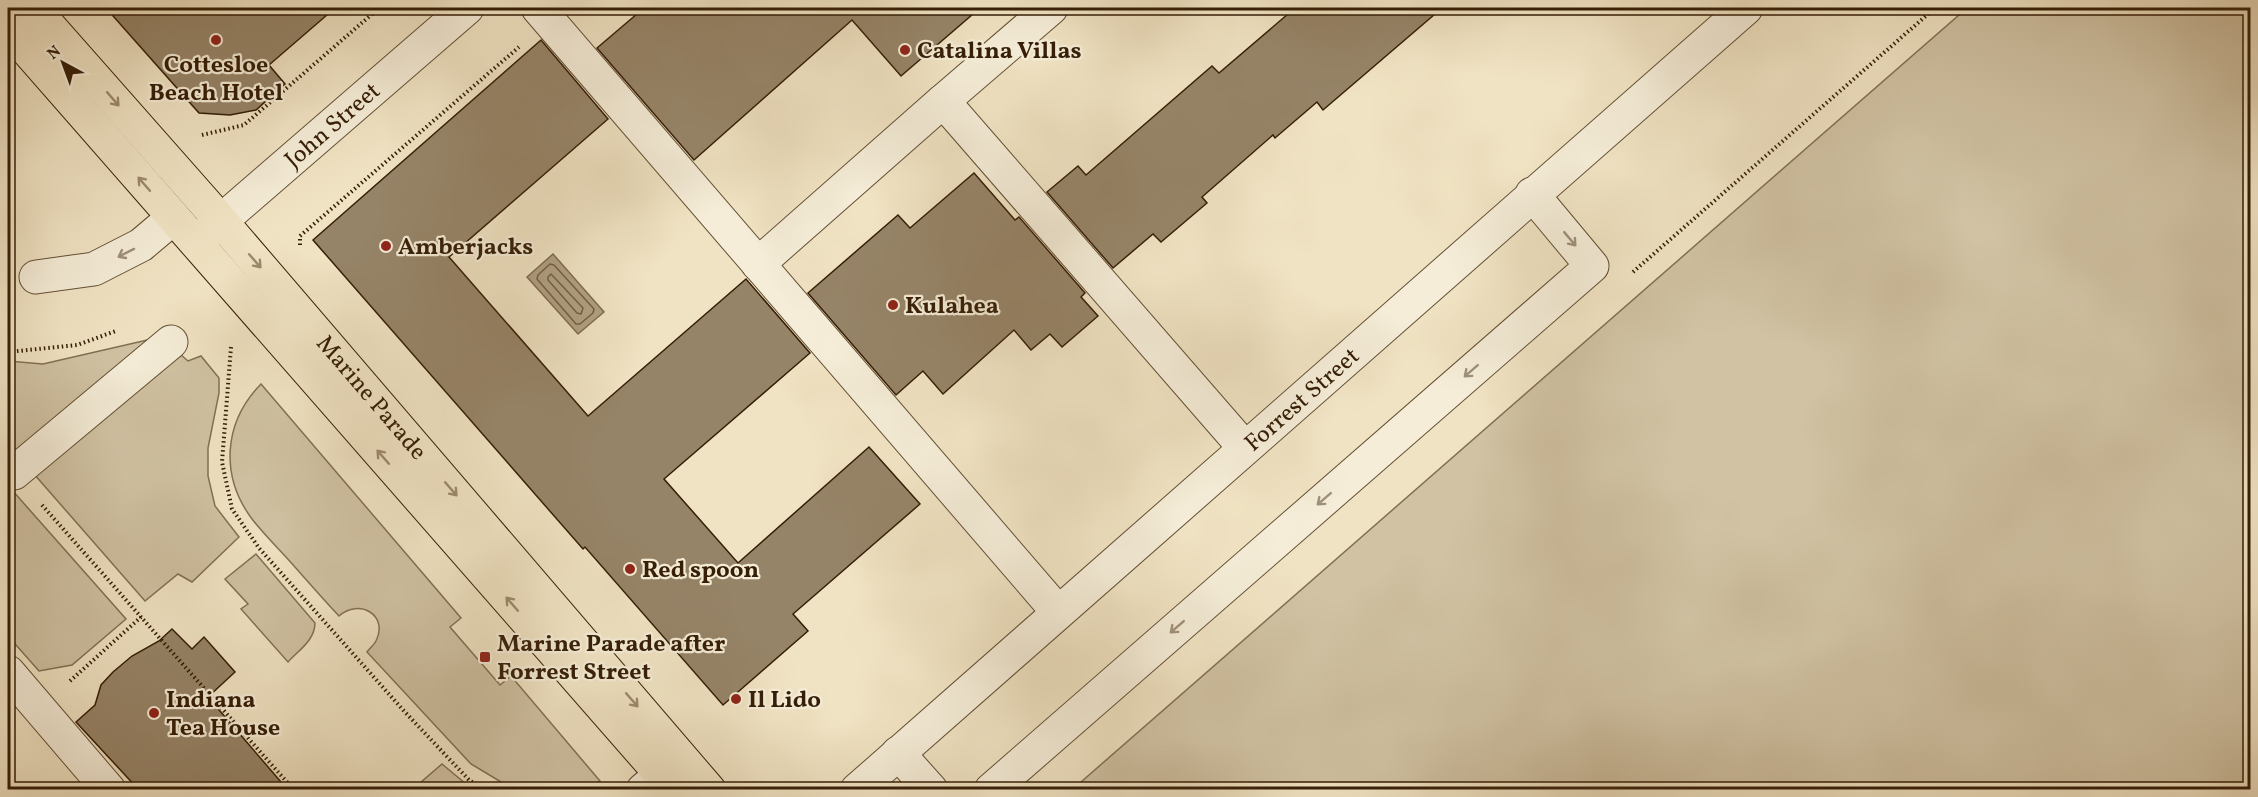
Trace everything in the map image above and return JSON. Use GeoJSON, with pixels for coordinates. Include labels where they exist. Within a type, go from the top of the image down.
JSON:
{"type":"FeatureCollection","features":[{"type":"Feature","properties":{"kind":"main road","name":"Marine Parade"},"geometry":{"type":"LineString","coordinates":[[33,8],[221,221],[709,789]]}},
{"type":"Feature","properties":{"kind":"main road","name":"Marine Parade"},"geometry":{"type":"LineString","coordinates":[[8,28],[660,784]]}},
{"type":"Feature","properties":{"kind":"street","name":"John Street"},"geometry":{"type":"LineString","coordinates":[[195,243],[467,8]]}},
{"type":"Feature","properties":{"kind":"street"},"geometry":{"type":"LineString","coordinates":[[758,264],[1051,8]]}},
{"type":"Feature","properties":{"kind":"street","name":"Forrest Street"},"geometry":{"type":"LineString","coordinates":[[857,789],[1746,8]]}},
{"type":"Feature","properties":{"kind":"street"},"geometry":{"type":"LineString","coordinates":[[544,14],[1058,612]]}},
{"type":"Feature","properties":{"kind":"street"},"geometry":{"type":"LineString","coordinates":[[943,101],[1244,447]]}},
{"type":"Feature","properties":{"kind":"street"},"geometry":{"type":"LineString","coordinates":[[990,789],[1592,266],[1532,195]]}},
{"type":"Feature","properties":{"kind":"street"},"geometry":{"type":"LineString","coordinates":[[36,277],[94,269],[141,245],[173,218]]}},
{"type":"Feature","properties":{"kind":"street"},"geometry":{"type":"LineString","coordinates":[[14,473],[171,342]]}},
{"type":"Feature","properties":{"kind":"street"},"geometry":{"type":"LineString","coordinates":[[8,672],[109,789]]}},
{"type":"Feature","properties":{"kind":"street"},"geometry":{"type":"LineString","coordinates":[[898,753],[932,789]]}},
{"type":"Feature","properties":{"kind":"path"},"geometry":{"type":"LineString","coordinates":[[202,135],[244,124],[380,8]]}},
{"type":"Feature","properties":{"kind":"path"},"geometry":{"type":"LineString","coordinates":[[301,248],[300,236],[544,14]]}},
{"type":"Feature","properties":{"kind":"path"},"geometry":{"type":"LineString","coordinates":[[8,352],[77,345],[121,329]]}},
{"type":"Feature","properties":{"kind":"path"},"geometry":{"type":"LineString","coordinates":[[239,349],[231,340],[222,462],[232,509],[259,548],[413,720],[470,781],[490,789]]}},
{"type":"Feature","properties":{"kind":"path"},"geometry":{"type":"LineString","coordinates":[[14,473],[294,789]]}},
{"type":"Feature","properties":{"kind":"path"},"geometry":{"type":"LineString","coordinates":[[69,682],[141,617]]}},
{"type":"Feature","properties":{"kind":"shaded area"},"geometry":{"type":"Polygon","coordinates":[[[1967,8],[2250,8],[2250,789],[1073,789],[1967,8]]]}},
{"type":"Feature","properties":{"kind":"shaded area"},"geometry":{"type":"Polygon","coordinates":[[[156,338],[16,453],[8,445],[8,361],[43,364],[156,338]]]}},
{"type":"Feature","properties":{"kind":"shaded area"},"geometry":{"type":"Polygon","coordinates":[[[180,354],[188,361],[201,356],[219,378],[219,393],[208,448],[208,476],[215,506],[239,537],[192,582],[178,574],[145,601],[34,474],[180,354]]]}},
{"type":"Feature","properties":{"kind":"shaded area"},"geometry":{"type":"Polygon","coordinates":[[[261,384],[461,618],[450,627],[500,685],[511,676],[600,781],[580,790],[529,789],[501,782],[471,764],[367,652],[379,632],[379,624],[375,617],[363,609],[347,611],[339,616],[260,529],[242,502],[235,485],[230,450],[239,416],[248,399],[261,384]]]}},
{"type":"Feature","properties":{"kind":"shaded area"},"geometry":{"type":"Polygon","coordinates":[[[12,490],[126,619],[72,665],[39,671],[8,636],[8,494],[12,490]]]}},
{"type":"Feature","properties":{"kind":"shaded area"},"geometry":{"type":"Polygon","coordinates":[[[256,554],[315,623],[309,640],[288,662],[241,609],[248,604],[225,579],[256,554]]]}},
{"type":"Feature","properties":{"kind":"shaded area"},"geometry":{"type":"Polygon","coordinates":[[[442,764],[472,789],[413,789],[442,764]]]}},
{"type":"Feature","properties":{"kind":"water"},"geometry":{"type":"Polygon","coordinates":[[[553,254],[604,312],[578,334],[527,277],[553,254]]]}},
{"type":"Feature","properties":{"kind":"building","name":"Cottesloe Beach Hotel"},"geometry":{"type":"Polygon","coordinates":[[[106,8],[335,8],[269,65],[285,84],[256,110],[230,115],[199,113],[106,8]]]}},
{"type":"Feature","properties":{"kind":"building"},"geometry":{"type":"Polygon","coordinates":[[[644,8],[980,8],[901,76],[852,20],[694,160],[597,48],[644,8]]]}},
{"type":"Feature","properties":{"kind":"building"},"geometry":{"type":"Polygon","coordinates":[[[1295,8],[1442,8],[1323,110],[1317,102],[1275,138],[1273,135],[1202,197],[1207,203],[1161,242],[1153,234],[1113,268],[1047,192],[1078,166],[1086,175],[1212,66],[1219,73],[1295,8]]]}},
{"type":"Feature","properties":{"kind":"building"},"geometry":{"type":"Polygon","coordinates":[[[541,40],[608,119],[449,257],[588,416],[746,279],[810,353],[664,479],[738,563],[869,447],[920,504],[793,614],[808,631],[723,705],[585,547],[583,549],[313,240],[541,40]]]}},
{"type":"Feature","properties":{"kind":"building"},"geometry":{"type":"Polygon","coordinates":[[[974,173],[1015,220],[1019,217],[1085,293],[1081,297],[1098,316],[1062,347],[1050,334],[1031,350],[1014,330],[943,394],[923,371],[896,395],[808,293],[898,215],[910,228],[974,173]]]}},
{"type":"Feature","properties":{"kind":"building","name":"Indiana Tea House"},"geometry":{"type":"Polygon","coordinates":[[[172,629],[192,649],[204,637],[235,672],[208,697],[287,789],[138,789],[76,722],[95,705],[101,685],[113,672],[132,656],[159,641],[172,629]]]}},
{"type":"Feature","properties":{"kind":"place","name":"Cottesloe Beach Hotel"},"geometry":{"type":"Point","coordinates":[216,40]}},
{"type":"Feature","properties":{"kind":"place","name":"Catalina Villas"},"geometry":{"type":"Point","coordinates":[905,50]}},
{"type":"Feature","properties":{"kind":"place","name":"Amberjacks"},"geometry":{"type":"Point","coordinates":[386,246]}},
{"type":"Feature","properties":{"kind":"place","name":"Kulahea"},"geometry":{"type":"Point","coordinates":[893,305]}},
{"type":"Feature","properties":{"kind":"place","name":"Red spoon"},"geometry":{"type":"Point","coordinates":[630,569]}},
{"type":"Feature","properties":{"kind":"place","name":"Marine Parade after Forrest Street"},"geometry":{"type":"Point","coordinates":[485,657]}},
{"type":"Feature","properties":{"kind":"place","name":"Il Lido"},"geometry":{"type":"Point","coordinates":[736,699]}},
{"type":"Feature","properties":{"kind":"place","name":"Indiana Tea House"},"geometry":{"type":"Point","coordinates":[154,713]}}]}
